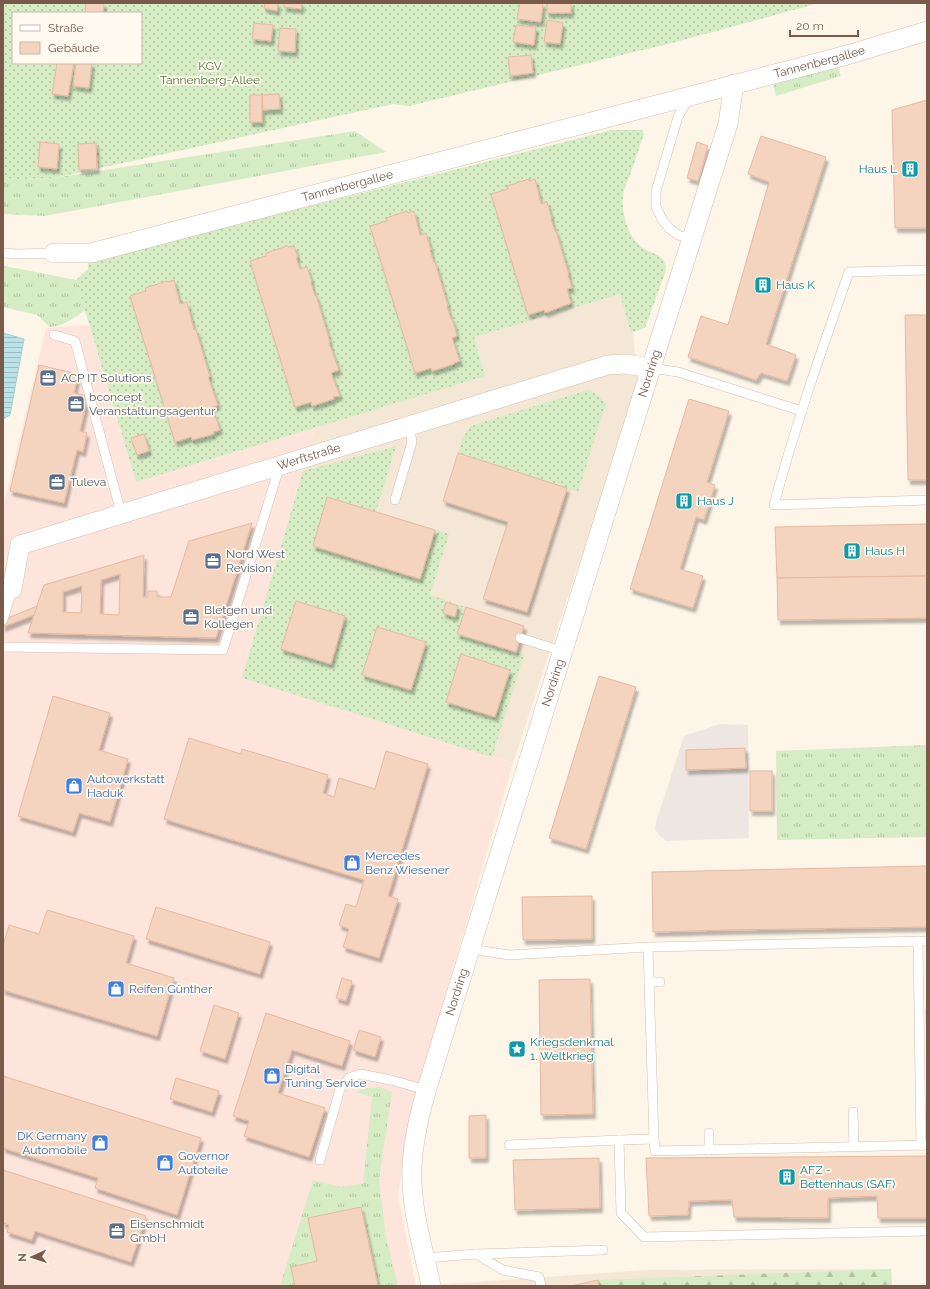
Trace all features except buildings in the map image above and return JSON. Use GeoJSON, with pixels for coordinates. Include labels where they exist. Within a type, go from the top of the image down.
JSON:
{"type":"FeatureCollection","features":[{"type":"Feature","properties":{"kind":"street","name":"Tannenbergallee"},"geometry":{"type":"LineString","coordinates":[[54,253],[91,253],[847,55],[927,31]]}},
{"type":"Feature","properties":{"kind":"street","name":"Nordring"},"geometry":{"type":"LineString","coordinates":[[431,1286],[414,1205],[412,1167],[417,1126],[426,1090],[458,991],[650,368],[728,124],[734,84]]}},
{"type":"Feature","properties":{"kind":"street","name":"Werftstraße"},"geometry":{"type":"LineString","coordinates":[[7,590],[20,545],[608,365],[626,364],[650,368]]}},
{"type":"Feature","properties":{"kind":"lane"},"geometry":{"type":"LineString","coordinates":[[690,96],[678,117],[656,191],[656,207],[663,221],[670,229],[678,235],[692,239]]}},
{"type":"Feature","properties":{"kind":"lane","name":"Tannenbergallee"},"geometry":{"type":"LineString","coordinates":[[3,253],[54,253]]}},
{"type":"Feature","properties":{"kind":"lane"},"geometry":{"type":"LineString","coordinates":[[927,270],[849,272],[793,436],[774,505],[927,500]]}},
{"type":"Feature","properties":{"kind":"lane"},"geometry":{"type":"LineString","coordinates":[[54,335],[75,341],[121,513]]}},
{"type":"Feature","properties":{"kind":"lane"},"geometry":{"type":"LineString","coordinates":[[650,368],[678,372],[802,411]]}},
{"type":"Feature","properties":{"kind":"lane"},"geometry":{"type":"LineString","coordinates":[[395,500],[412,442],[409,426]]}},
{"type":"Feature","properties":{"kind":"lane"},"geometry":{"type":"LineString","coordinates":[[3,647],[223,650],[280,465]]}},
{"type":"Feature","properties":{"kind":"lane"},"geometry":{"type":"LineString","coordinates":[[3,620],[7,590]]}},
{"type":"Feature","properties":{"kind":"lane"},"geometry":{"type":"LineString","coordinates":[[520,638],[562,651]]}},
{"type":"Feature","properties":{"kind":"lane"},"geometry":{"type":"LineString","coordinates":[[470,948],[509,954],[648,947],[923,941],[924,1145],[654,1150],[648,947]]}},
{"type":"Feature","properties":{"kind":"lane"},"geometry":{"type":"LineString","coordinates":[[649,982],[660,982]]}},
{"type":"Feature","properties":{"kind":"lane"},"geometry":{"type":"LineString","coordinates":[[320,1160],[340,1089],[349,1078],[360,1074],[391,1080],[426,1090]]}},
{"type":"Feature","properties":{"kind":"lane"},"geometry":{"type":"LineString","coordinates":[[853,1112],[854,1147]]}},
{"type":"Feature","properties":{"kind":"lane"},"geometry":{"type":"LineString","coordinates":[[709,1133],[709,1150]]}},
{"type":"Feature","properties":{"kind":"lane"},"geometry":{"type":"LineString","coordinates":[[509,1144],[654,1139]]}},
{"type":"Feature","properties":{"kind":"lane"},"geometry":{"type":"LineString","coordinates":[[619,1140],[621,1212],[644,1237],[927,1231]]}},
{"type":"Feature","properties":{"kind":"lane"},"geometry":{"type":"LineString","coordinates":[[425,1258],[476,1254],[603,1250]]}},
{"type":"Feature","properties":{"kind":"lane"},"geometry":{"type":"LineString","coordinates":[[476,1254],[503,1270],[539,1277],[541,1286]]}},
{"type":"Feature","properties":{"kind":"shaded area"},"geometry":{"type":"Polygon","coordinates":[[[614,137],[638,385],[513,763],[242,678],[315,428],[136,482],[76,280],[614,137]]]}},
{"type":"Feature","properties":{"kind":"shaded area"},"geometry":{"type":"Polygon","coordinates":[[[89,325],[136,482],[315,428],[242,678],[513,763],[416,1096],[398,1194],[416,1286],[3,1286],[3,508],[46,328],[89,325]]]}},
{"type":"Feature","properties":{"kind":"shaded area"},"geometry":{"type":"Polygon","coordinates":[[[720,724],[748,725],[749,838],[666,841],[655,829],[656,822],[684,736],[720,724]]]}},
{"type":"Feature","properties":{"kind":"shaded area"},"geometry":{"type":"Polygon","coordinates":[[[891,1269],[892,1286],[431,1286],[646,1270],[891,1269]]]}},
{"type":"Feature","properties":{"kind":"green space","name":"KGV Tannenberg-Allee"},"geometry":{"type":"Polygon","coordinates":[[[3,3],[819,3],[672,43],[409,106],[393,104],[54,178],[3,178],[3,3]]]}},
{"type":"Feature","properties":{"kind":"green space"},"geometry":{"type":"Polygon","coordinates":[[[837,65],[841,76],[776,96],[773,85],[837,65]]]}},
{"type":"Feature","properties":{"kind":"green space"},"geometry":{"type":"Polygon","coordinates":[[[612,130],[642,130],[644,134],[624,190],[623,209],[624,217],[633,238],[643,248],[661,258],[664,261],[666,270],[645,328],[631,333],[620,294],[474,337],[485,376],[136,482],[76,280],[88,269],[88,262],[612,130]]]}},
{"type":"Feature","properties":{"kind":"green space"},"geometry":{"type":"Polygon","coordinates":[[[355,131],[386,152],[45,216],[3,214],[3,178],[54,178],[355,131]]]}},
{"type":"Feature","properties":{"kind":"green space"},"geometry":{"type":"Polygon","coordinates":[[[3,266],[76,280],[85,310],[63,324],[49,327],[37,315],[3,307],[3,266]]]}},
{"type":"Feature","properties":{"kind":"green space"},"geometry":{"type":"Polygon","coordinates":[[[587,390],[592,391],[606,403],[578,492],[458,453],[462,440],[470,426],[587,390]]]}},
{"type":"Feature","properties":{"kind":"green space"},"geometry":{"type":"Polygon","coordinates":[[[396,446],[376,512],[449,534],[430,595],[466,607],[457,634],[524,655],[492,757],[242,678],[303,471],[396,446]]]}},
{"type":"Feature","properties":{"kind":"green space"},"geometry":{"type":"Polygon","coordinates":[[[927,745],[927,837],[777,840],[776,751],[927,745]]]}},
{"type":"Feature","properties":{"kind":"green space"},"geometry":{"type":"Polygon","coordinates":[[[380,1087],[392,1092],[379,1180],[386,1237],[398,1286],[280,1286],[313,1180],[341,1187],[363,1183],[372,1097],[355,1092],[365,1088],[380,1087]]]}},
{"type":"Feature","properties":{"kind":"green space"},"geometry":{"type":"Polygon","coordinates":[[[891,1269],[892,1286],[599,1286],[598,1280],[891,1269]]]}},
{"type":"Feature","properties":{"kind":"water"},"geometry":{"type":"Polygon","coordinates":[[[3,333],[24,339],[10,415],[3,419],[3,333]]]}},
{"type":"Feature","properties":{"kind":"place","name":"Haus L"},"geometry":{"type":"Point","coordinates":[910,169]}},
{"type":"Feature","properties":{"kind":"place","name":"Haus K"},"geometry":{"type":"Point","coordinates":[763,285]}},
{"type":"Feature","properties":{"kind":"place","name":"ACP IT Solutions"},"geometry":{"type":"Point","coordinates":[48,378]}},
{"type":"Feature","properties":{"kind":"place","name":"bconcept Veranstaltungsagentur"},"geometry":{"type":"Point","coordinates":[76,404]}},
{"type":"Feature","properties":{"kind":"place","name":"Tuleva"},"geometry":{"type":"Point","coordinates":[57,482]}},
{"type":"Feature","properties":{"kind":"place","name":"Haus J"},"geometry":{"type":"Point","coordinates":[684,501]}},
{"type":"Feature","properties":{"kind":"place","name":"Haus H"},"geometry":{"type":"Point","coordinates":[852,551]}},
{"type":"Feature","properties":{"kind":"place","name":"Nord West Revision"},"geometry":{"type":"Point","coordinates":[213,561]}},
{"type":"Feature","properties":{"kind":"place","name":"Bletgen und Kollegen"},"geometry":{"type":"Point","coordinates":[191,617]}},
{"type":"Feature","properties":{"kind":"place","name":"Autowerkstatt Haduk"},"geometry":{"type":"Point","coordinates":[74,786]}},
{"type":"Feature","properties":{"kind":"place","name":"Mercedes Benz Wiesener"},"geometry":{"type":"Point","coordinates":[352,863]}},
{"type":"Feature","properties":{"kind":"place","name":"Reifen Günther"},"geometry":{"type":"Point","coordinates":[116,989]}},
{"type":"Feature","properties":{"kind":"place","name":"Kriegsdenkmal 1. Weltkrieg"},"geometry":{"type":"Point","coordinates":[517,1049]}},
{"type":"Feature","properties":{"kind":"place","name":"Digital Tuning Service"},"geometry":{"type":"Point","coordinates":[272,1076]}},
{"type":"Feature","properties":{"kind":"place","name":"DK Germany Automobile"},"geometry":{"type":"Point","coordinates":[100,1143]}},
{"type":"Feature","properties":{"kind":"place","name":"Governor Autoteile"},"geometry":{"type":"Point","coordinates":[165,1163]}},
{"type":"Feature","properties":{"kind":"place","name":"AFZ - Bettenhaus (SAF)"},"geometry":{"type":"Point","coordinates":[787,1177]}},
{"type":"Feature","properties":{"kind":"place","name":"Eisenschmidt GmbH"},"geometry":{"type":"Point","coordinates":[117,1231]}}]}
